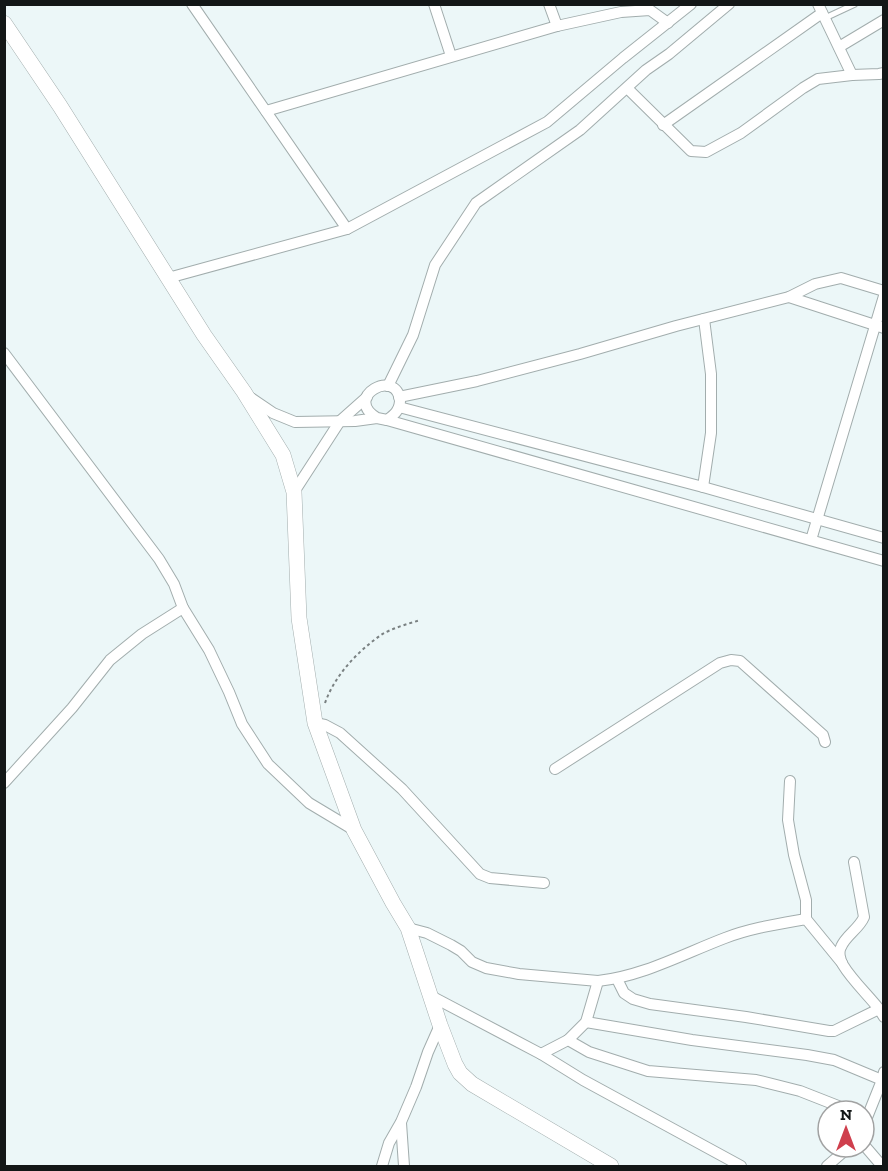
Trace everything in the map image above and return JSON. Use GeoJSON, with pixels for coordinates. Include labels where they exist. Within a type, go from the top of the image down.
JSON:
{"type":"FeatureCollection","features":[{"type":"Feature","properties":{"kind":"street"},"geometry":{"type":"LineString","coordinates":[[192,4],[347,229]]}},
{"type":"Feature","properties":{"kind":"street"},"geometry":{"type":"LineString","coordinates":[[434,4],[452,56]]}},
{"type":"Feature","properties":{"kind":"street"},"geometry":{"type":"LineString","coordinates":[[549,4],[556,26]]}},
{"type":"Feature","properties":{"kind":"street"},"geometry":{"type":"LineString","coordinates":[[168,278],[347,229],[547,122],[691,4]]}},
{"type":"Feature","properties":{"kind":"street"},"geometry":{"type":"LineString","coordinates":[[388,386],[413,335],[435,265],[476,203],[580,130],[646,70],[729,4]]}},
{"type":"Feature","properties":{"kind":"street"},"geometry":{"type":"LineString","coordinates":[[266,111],[556,26],[621,12],[650,10],[668,23]]}},
{"type":"Feature","properties":{"kind":"street"},"geometry":{"type":"LineString","coordinates":[[663,125],[822,12],[852,75]]}},
{"type":"Feature","properties":{"kind":"street"},"geometry":{"type":"LineString","coordinates":[[839,47],[884,20]]}},
{"type":"Feature","properties":{"kind":"street"},"geometry":{"type":"LineString","coordinates":[[4,23],[60,106],[204,335],[244,392],[283,455],[294,492],[299,618],[319,723],[354,830],[408,928],[440,1025],[459,1073],[472,1084],[611,1167]]}},
{"type":"Feature","properties":{"kind":"street"},"geometry":{"type":"LineString","coordinates":[[627,88],[691,151],[706,152],[741,133],[818,79],[884,73]]}},
{"type":"Feature","properties":{"kind":"street"},"geometry":{"type":"LineString","coordinates":[[399,402],[789,297],[815,284],[841,278],[884,291]]}},
{"type":"Feature","properties":{"kind":"street"},"geometry":{"type":"LineString","coordinates":[[811,540],[879,327],[884,296]]}},
{"type":"Feature","properties":{"kind":"street"},"geometry":{"type":"LineString","coordinates":[[789,297],[879,327]]}},
{"type":"Feature","properties":{"kind":"street"},"geometry":{"type":"LineString","coordinates":[[702,487],[711,433],[711,374],[704,319]]}},
{"type":"Feature","properties":{"kind":"street"},"geometry":{"type":"LineString","coordinates":[[4,353],[159,559],[174,584],[183,608],[209,650],[242,724],[268,764],[309,803],[354,830]]}},
{"type":"Feature","properties":{"kind":"street"},"geometry":{"type":"LineString","coordinates":[[244,392],[273,413],[295,422],[340,421],[355,421],[382,419],[397,412],[399,402],[397,392],[383,385],[373,388],[367,397],[340,421],[294,492]]}},
{"type":"Feature","properties":{"kind":"street"},"geometry":{"type":"LineString","coordinates":[[367,397],[369,412],[382,419],[884,561]]}},
{"type":"Feature","properties":{"kind":"street"},"geometry":{"type":"LineString","coordinates":[[399,402],[884,538]]}},
{"type":"Feature","properties":{"kind":"street"},"geometry":{"type":"LineString","coordinates":[[4,783],[72,708],[110,660],[142,634],[183,608]]}},
{"type":"Feature","properties":{"kind":"street"},"geometry":{"type":"LineString","coordinates":[[555,769],[720,663],[731,660],[740,661],[823,735],[825,742]]}},
{"type":"Feature","properties":{"kind":"street"},"geometry":{"type":"LineString","coordinates":[[319,723],[340,733],[402,789],[480,874],[490,878],[544,883]]}},
{"type":"Feature","properties":{"kind":"street"},"geometry":{"type":"LineString","coordinates":[[617,979],[624,993],[633,999],[650,1004],[829,1031],[881,1013],[806,919],[806,900],[794,855],[788,820],[790,781]]}},
{"type":"Feature","properties":{"kind":"street"},"geometry":{"type":"LineString","coordinates":[[842,963],[839,953],[841,945],[861,924],[864,917],[854,862]]}},
{"type":"Feature","properties":{"kind":"street"},"geometry":{"type":"LineString","coordinates":[[408,928],[427,933],[452,945],[472,962],[486,968],[519,974],[598,981],[617,979],[754,929],[806,919]]}},
{"type":"Feature","properties":{"kind":"street"},"geometry":{"type":"LineString","coordinates":[[541,1054],[568,1040],[586,1022],[598,981]]}},
{"type":"Feature","properties":{"kind":"street"},"geometry":{"type":"LineString","coordinates":[[431,996],[541,1054],[583,1080],[741,1167]]}},
{"type":"Feature","properties":{"kind":"street"},"geometry":{"type":"LineString","coordinates":[[586,1022],[834,1060],[883,1076],[874,1099]]}},
{"type":"Feature","properties":{"kind":"street"},"geometry":{"type":"LineString","coordinates":[[382,1167],[389,1143],[401,1122],[440,1025]]}},
{"type":"Feature","properties":{"kind":"street"},"geometry":{"type":"LineString","coordinates":[[568,1040],[589,1052],[648,1071],[756,1080],[800,1090],[822,1099]]}},
{"type":"Feature","properties":{"kind":"street"},"geometry":{"type":"LineString","coordinates":[[401,1122],[404,1167]]}},
{"type":"Feature","properties":{"kind":"lane"},"geometry":{"type":"LineString","coordinates":[[822,12],[855,4]]}},
{"type":"Feature","properties":{"kind":"path"},"geometry":{"type":"LineString","coordinates":[[319,723],[330,691],[339,675],[357,655],[382,634],[420,620]]}}]}
